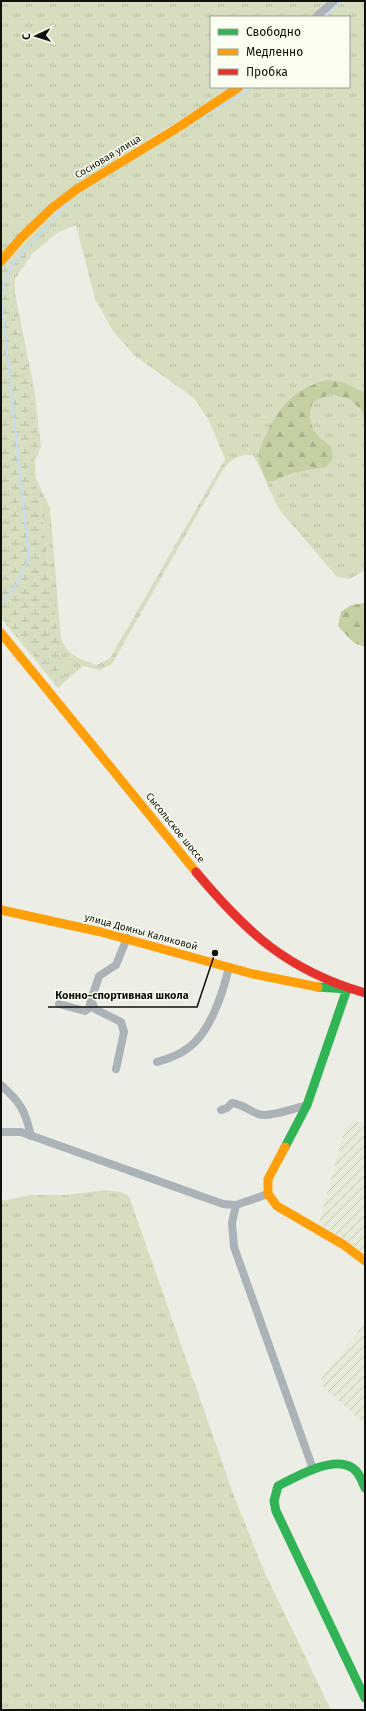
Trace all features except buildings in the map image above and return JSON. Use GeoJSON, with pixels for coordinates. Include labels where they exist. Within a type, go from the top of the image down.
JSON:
{"type":"FeatureCollection","features":[{"type":"Feature","properties":{"kind":"main road","name":"Сосновая улица"},"geometry":{"type":"LineString","coordinates":[[1,261],[22,237],[52,208],[77,188],[174,130],[237,88]]}},
{"type":"Feature","properties":{"kind":"main road","name":"Сысольское шоссе"},"geometry":{"type":"LineString","coordinates":[[1,633],[222,904],[242,924],[262,943],[311,975],[347,989],[365,993]]}},
{"type":"Feature","properties":{"kind":"main road","name":"улица Домны Каликовой"},"geometry":{"type":"LineString","coordinates":[[1,910],[127,938],[229,967],[319,988],[347,989]]}},
{"type":"Feature","properties":{"kind":"main road"},"geometry":{"type":"LineString","coordinates":[[347,989],[307,1105],[268,1179],[268,1194],[277,1206],[344,1245],[365,1261]]}},
{"type":"Feature","properties":{"kind":"main road"},"geometry":{"type":"LineString","coordinates":[[365,1488],[359,1475],[352,1467],[344,1464],[313,1468],[278,1486],[274,1500],[276,1511],[365,1698]]}},
{"type":"Feature","properties":{"kind":"street"},"geometry":{"type":"LineString","coordinates":[[317,16],[334,1]]}},
{"type":"Feature","properties":{"kind":"street"},"geometry":{"type":"LineString","coordinates":[[59,1004],[85,1011],[89,1008],[98,976],[116,965],[127,938]]}},
{"type":"Feature","properties":{"kind":"street"},"geometry":{"type":"LineString","coordinates":[[158,1062],[188,1049],[199,1039],[218,1004],[229,967]]}},
{"type":"Feature","properties":{"kind":"street"},"geometry":{"type":"LineString","coordinates":[[91,1000],[95,1009],[121,1022],[124,1032],[116,1070]]}},
{"type":"Feature","properties":{"kind":"street"},"geometry":{"type":"LineString","coordinates":[[1,1085],[17,1100],[27,1120],[32,1136]]}},
{"type":"Feature","properties":{"kind":"street"},"geometry":{"type":"LineString","coordinates":[[221,1110],[227,1108],[232,1103],[245,1106],[258,1114],[266,1116],[307,1105]]}},
{"type":"Feature","properties":{"kind":"street"},"geometry":{"type":"LineString","coordinates":[[3,1130],[20,1132],[32,1136],[223,1204],[236,1205],[268,1194]]}},
{"type":"Feature","properties":{"kind":"street"},"geometry":{"type":"LineString","coordinates":[[236,1205],[232,1223],[234,1247],[313,1468]]}},
{"type":"Feature","properties":{"kind":"shaded area"},"geometry":{"type":"Polygon","coordinates":[[[353,1121],[365,1123],[365,1254],[319,1223],[345,1128],[353,1121]]]}},
{"type":"Feature","properties":{"kind":"shaded area"},"geometry":{"type":"Polygon","coordinates":[[[365,1323],[365,1424],[322,1386],[321,1379],[365,1323]]]}},
{"type":"Feature","properties":{"kind":"green space"},"geometry":{"type":"Polygon","coordinates":[[[1,1],[328,1],[312,16],[210,16],[210,88],[230,88],[75,186],[1,255],[1,1]]]}},
{"type":"Feature","properties":{"kind":"green space"},"geometry":{"type":"Polygon","coordinates":[[[339,1],[365,1],[365,392],[358,388],[311,384],[274,481],[292,473],[326,467],[333,459],[331,448],[316,433],[311,423],[310,416],[313,402],[331,394],[351,400],[362,411],[365,426],[365,570],[350,579],[337,577],[279,509],[254,456],[239,456],[231,461],[221,473],[112,664],[100,670],[83,666],[58,688],[1,618],[1,615],[55,681],[61,657],[40,501],[33,478],[33,463],[38,445],[32,392],[9,294],[12,277],[29,254],[23,245],[1,270],[1,266],[55,211],[79,192],[176,133],[244,88],[350,88],[350,16],[323,16],[339,1]],[[76,225],[57,233],[32,254],[15,279],[15,293],[35,394],[41,447],[35,461],[36,479],[50,508],[61,638],[67,649],[75,656],[97,665],[110,658],[225,459],[208,419],[194,398],[135,356],[113,331],[95,299],[76,225]]]}},
{"type":"Feature","properties":{"kind":"green space"},"geometry":{"type":"Polygon","coordinates":[[[28,243],[31,248],[11,280],[9,294],[32,392],[38,445],[33,463],[33,478],[40,501],[61,657],[63,678],[58,683],[1,615],[1,270],[23,245],[28,243]]]}},
{"type":"Feature","properties":{"kind":"green space"},"geometry":{"type":"Polygon","coordinates":[[[326,380],[342,382],[365,392],[365,426],[362,411],[351,400],[331,394],[313,402],[310,416],[313,428],[320,438],[331,447],[333,459],[326,467],[293,473],[274,481],[267,481],[260,465],[259,452],[270,426],[282,408],[296,394],[305,388],[326,380]]]}},
{"type":"Feature","properties":{"kind":"green space"},"geometry":{"type":"Polygon","coordinates":[[[365,603],[365,647],[354,643],[338,626],[341,612],[351,605],[365,603]]]}},
{"type":"Feature","properties":{"kind":"green space"},"geometry":{"type":"Polygon","coordinates":[[[106,1190],[121,1192],[129,1196],[233,1493],[263,1569],[331,1710],[1,1710],[1,1201],[30,1195],[66,1195],[106,1190]]]}},
{"type":"Feature","properties":{"kind":"waterway"},"geometry":{"type":"LineString","coordinates":[[325,16],[341,1]]}},
{"type":"Feature","properties":{"kind":"waterway"},"geometry":{"type":"LineString","coordinates":[[200,119],[240,95],[249,88]]}},
{"type":"Feature","properties":{"kind":"waterway"},"geometry":{"type":"LineString","coordinates":[[2,604],[17,583],[29,558],[1,297],[5,280],[11,266],[69,202]]}},
{"type":"Feature","properties":{"kind":"traffic: fast"},"geometry":{"type":"LineString","coordinates":[[285,1147],[307,1105],[347,989],[318,987]]}},
{"type":"Feature","properties":{"kind":"traffic: fast"},"geometry":{"type":"LineString","coordinates":[[365,1488],[360,1476],[354,1469],[343,1464],[334,1464],[314,1469],[278,1486],[274,1501],[276,1511],[365,1698]]}},
{"type":"Feature","properties":{"kind":"traffic: slow"},"geometry":{"type":"LineString","coordinates":[[1,261],[22,237],[52,208],[77,189],[174,130],[237,88]]}},
{"type":"Feature","properties":{"kind":"traffic: slow"},"geometry":{"type":"LineString","coordinates":[[1,633],[196,872]]}},
{"type":"Feature","properties":{"kind":"traffic: slow"},"geometry":{"type":"LineString","coordinates":[[1,910],[101,932],[253,974],[318,987]]}},
{"type":"Feature","properties":{"kind":"traffic: slow"},"geometry":{"type":"LineString","coordinates":[[285,1147],[268,1179],[268,1194],[277,1206],[344,1245],[365,1261]]}},
{"type":"Feature","properties":{"kind":"traffic: jam"},"geometry":{"type":"LineString","coordinates":[[196,872],[233,913],[270,947],[313,973],[337,984],[365,993]]}},
{"type":"Feature","properties":{"kind":"place","name":"Конно-спортивная школа"},"geometry":{"type":"Point","coordinates":[215,953]}}]}
